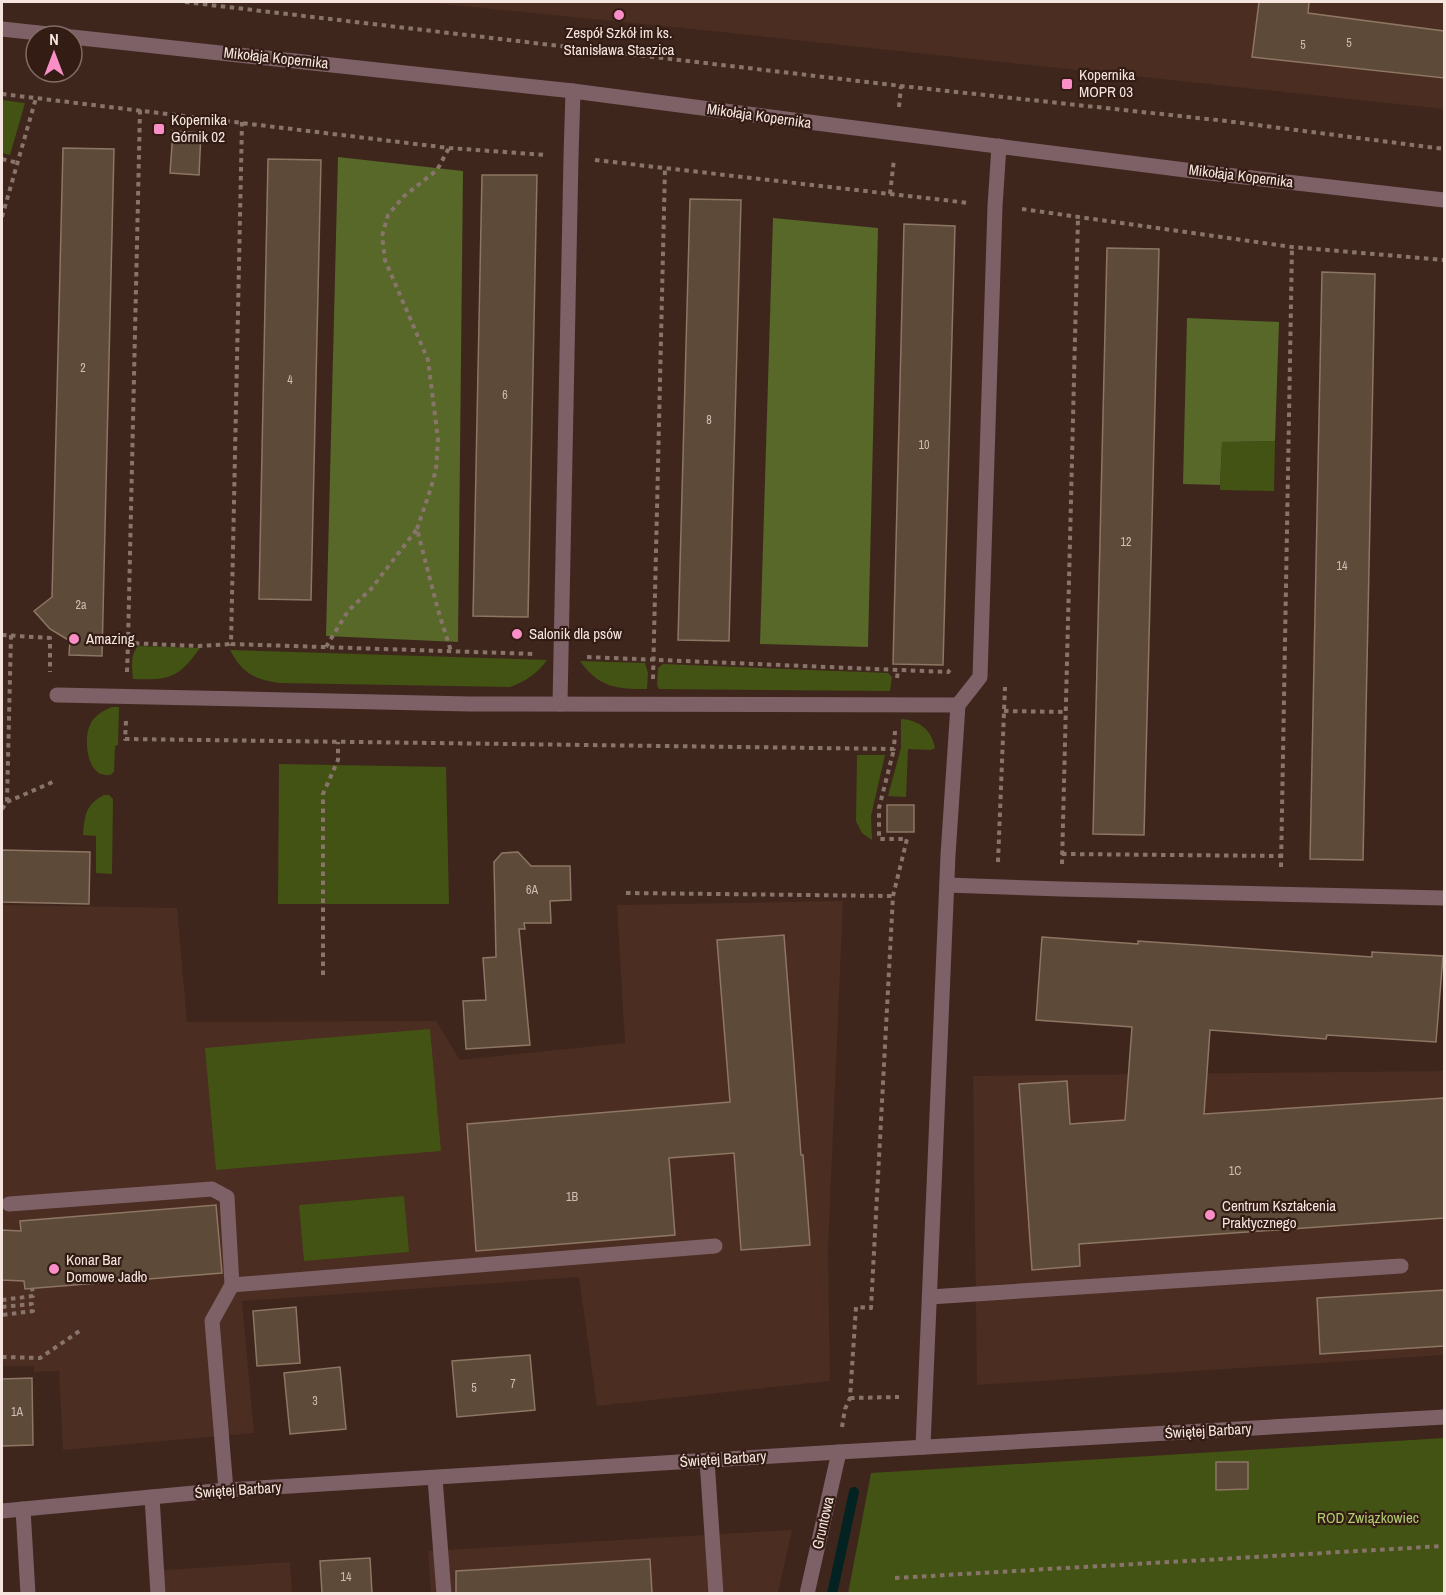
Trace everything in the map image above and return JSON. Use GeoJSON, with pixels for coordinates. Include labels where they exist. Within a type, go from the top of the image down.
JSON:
{"type":"FeatureCollection","features":[{"type":"Feature","properties":{"kind":"street"},"geometry":{"type":"LineString","coordinates":[[2,29],[24,31]]}},
{"type":"Feature","properties":{"kind":"street","name":"Mikołaja Kopernika"},"geometry":{"type":"LineString","coordinates":[[84,38],[573,91],[1197,171],[1444,200]]}},
{"type":"Feature","properties":{"kind":"street"},"geometry":{"type":"LineString","coordinates":[[560,704],[573,91]]}},
{"type":"Feature","properties":{"kind":"street"},"geometry":{"type":"LineString","coordinates":[[923,1447],[947,885],[958,705],[980,677],[999,146]]}},
{"type":"Feature","properties":{"kind":"street"},"geometry":{"type":"LineString","coordinates":[[57,695],[470,704],[958,705]]}},
{"type":"Feature","properties":{"kind":"street"},"geometry":{"type":"LineString","coordinates":[[947,885],[1444,898]]}},
{"type":"Feature","properties":{"kind":"street"},"geometry":{"type":"LineString","coordinates":[[9,1204],[212,1189],[227,1197],[232,1285],[212,1321],[226,1490]]}},
{"type":"Feature","properties":{"kind":"street"},"geometry":{"type":"LineString","coordinates":[[232,1285],[715,1246]]}},
{"type":"Feature","properties":{"kind":"street"},"geometry":{"type":"LineString","coordinates":[[930,1297],[1401,1266]]}},
{"type":"Feature","properties":{"kind":"street","name":"Świętej Barbary"},"geometry":{"type":"LineString","coordinates":[[2,1511],[226,1490],[1444,1417]]}},
{"type":"Feature","properties":{"kind":"street","name":"Gruntowa"},"geometry":{"type":"LineString","coordinates":[[807,1593],[839,1452]]}},
{"type":"Feature","properties":{"kind":"street"},"geometry":{"type":"LineString","coordinates":[[707,1460],[716,1593]]}},
{"type":"Feature","properties":{"kind":"street"},"geometry":{"type":"LineString","coordinates":[[435,1478],[444,1593]]}},
{"type":"Feature","properties":{"kind":"street"},"geometry":{"type":"LineString","coordinates":[[152,1497],[158,1593]]}},
{"type":"Feature","properties":{"kind":"street"},"geometry":{"type":"LineString","coordinates":[[23,1509],[28,1593]]}},
{"type":"Feature","properties":{"kind":"path"},"geometry":{"type":"LineString","coordinates":[[185,2],[1444,148]]}},
{"type":"Feature","properties":{"kind":"path"},"geometry":{"type":"LineString","coordinates":[[899,114],[902,86]]}},
{"type":"Feature","properties":{"kind":"path"},"geometry":{"type":"LineString","coordinates":[[2,94],[449,148],[554,155]]}},
{"type":"Feature","properties":{"kind":"path"},"geometry":{"type":"LineString","coordinates":[[2,217],[36,98]]}},
{"type":"Feature","properties":{"kind":"path"},"geometry":{"type":"LineString","coordinates":[[140,110],[125,739],[894,749]]}},
{"type":"Feature","properties":{"kind":"path"},"geometry":{"type":"LineString","coordinates":[[231,644],[242,122]]}},
{"type":"Feature","properties":{"kind":"path"},"geometry":{"type":"LineString","coordinates":[[326,647],[348,611],[371,589],[417,529],[436,470],[438,439],[428,360],[385,260],[382,236],[388,215],[403,197],[437,170],[449,148]]}},
{"type":"Feature","properties":{"kind":"path"},"geometry":{"type":"LineString","coordinates":[[890,194],[894,156]]}},
{"type":"Feature","properties":{"kind":"path"},"geometry":{"type":"LineString","coordinates":[[584,158],[975,204]]}},
{"type":"Feature","properties":{"kind":"path"},"geometry":{"type":"LineString","coordinates":[[2,159],[18,163]]}},
{"type":"Feature","properties":{"kind":"path"},"geometry":{"type":"LineString","coordinates":[[653,704],[664,168]]}},
{"type":"Feature","properties":{"kind":"path"},"geometry":{"type":"LineString","coordinates":[[1016,208],[1292,247],[1444,260]]}},
{"type":"Feature","properties":{"kind":"path"},"geometry":{"type":"LineString","coordinates":[[1061,889],[1078,217]]}},
{"type":"Feature","properties":{"kind":"path"},"geometry":{"type":"LineString","coordinates":[[1280,895],[1292,247]]}},
{"type":"Feature","properties":{"kind":"path"},"geometry":{"type":"LineString","coordinates":[[417,529],[451,651]]}},
{"type":"Feature","properties":{"kind":"path"},"geometry":{"type":"LineString","coordinates":[[2,635],[50,638],[50,674],[61,674]]}},
{"type":"Feature","properties":{"kind":"path"},"geometry":{"type":"LineString","coordinates":[[7,802],[11,635]]}},
{"type":"Feature","properties":{"kind":"path"},"geometry":{"type":"LineString","coordinates":[[128,643],[547,654],[948,672],[953,667],[1005,685],[998,868]]}},
{"type":"Feature","properties":{"kind":"path"},"geometry":{"type":"LineString","coordinates":[[841,1434],[844,1409],[850,1398],[856,1307],[871,1308],[893,896],[907,839],[879,839],[879,808],[894,749],[898,670]]}},
{"type":"Feature","properties":{"kind":"path"},"geometry":{"type":"LineString","coordinates":[[1004,711],[1066,712]]}},
{"type":"Feature","properties":{"kind":"path"},"geometry":{"type":"LineString","coordinates":[[322,975],[323,794],[338,760],[338,742]]}},
{"type":"Feature","properties":{"kind":"path"},"geometry":{"type":"LineString","coordinates":[[2,809],[7,802],[55,781]]}},
{"type":"Feature","properties":{"kind":"path"},"geometry":{"type":"LineString","coordinates":[[1062,854],[1281,856]]}},
{"type":"Feature","properties":{"kind":"path"},"geometry":{"type":"LineString","coordinates":[[626,893],[893,896]]}},
{"type":"Feature","properties":{"kind":"path"},"geometry":{"type":"LineString","coordinates":[[2,1300],[33,1296],[32,1288]]}},
{"type":"Feature","properties":{"kind":"path"},"geometry":{"type":"LineString","coordinates":[[2,1307],[32,1304],[33,1311],[2,1315]]}},
{"type":"Feature","properties":{"kind":"path"},"geometry":{"type":"LineString","coordinates":[[2,1357],[40,1358],[81,1330]]}},
{"type":"Feature","properties":{"kind":"path"},"geometry":{"type":"LineString","coordinates":[[895,1578],[1444,1546]]}},
{"type":"Feature","properties":{"kind":"shaded area"},"geometry":{"type":"Polygon","coordinates":[[[423,2],[1444,2],[1444,109],[683,28],[423,2]]]}},
{"type":"Feature","properties":{"kind":"shaded area"},"geometry":{"type":"Polygon","coordinates":[[[843,901],[828,1249],[830,1381],[597,1406],[579,1277],[242,1301],[254,1433],[63,1450],[59,1371],[34,1372],[34,1366],[2,1366],[2,905],[177,908],[187,1022],[436,1021],[460,1060],[625,1043],[617,905],[843,901]]]}},
{"type":"Feature","properties":{"kind":"shaded area","name":"Centrum Kształcenia Praktycznego"},"geometry":{"type":"Polygon","coordinates":[[[1444,1071],[1444,1355],[977,1385],[973,1076],[1444,1071]]]}},
{"type":"Feature","properties":{"kind":"shaded area"},"geometry":{"type":"Polygon","coordinates":[[[792,1530],[778,1593],[431,1593],[428,1551],[792,1530]]]}},
{"type":"Feature","properties":{"kind":"shaded area"},"geometry":{"type":"Polygon","coordinates":[[[290,1562],[292,1593],[153,1593],[151,1571],[290,1562]]]}},
{"type":"Feature","properties":{"kind":"green space"},"geometry":{"type":"Polygon","coordinates":[[[2,100],[25,103],[10,155],[2,153],[2,100]]]}},
{"type":"Feature","properties":{"kind":"green space"},"geometry":{"type":"Polygon","coordinates":[[[338,157],[463,171],[458,642],[326,636],[338,157]]]}},
{"type":"Feature","properties":{"kind":"green space"},"geometry":{"type":"Polygon","coordinates":[[[773,218],[878,228],[868,647],[760,644],[773,218]]]}},
{"type":"Feature","properties":{"kind":"green space"},"geometry":{"type":"Polygon","coordinates":[[[1187,318],[1279,322],[1275,441],[1222,442],[1220,485],[1183,484],[1187,318]]]}},
{"type":"Feature","properties":{"kind":"green space"},"geometry":{"type":"Polygon","coordinates":[[[1275,441],[1274,491],[1220,490],[1222,442],[1275,441]]]}},
{"type":"Feature","properties":{"kind":"green space"},"geometry":{"type":"Polygon","coordinates":[[[138,646],[200,648],[179,672],[172,676],[133,679],[133,657],[138,646]]]}},
{"type":"Feature","properties":{"kind":"green space"},"geometry":{"type":"Polygon","coordinates":[[[230,650],[547,660],[531,676],[510,687],[280,683],[263,680],[250,674],[240,665],[230,650]]]}},
{"type":"Feature","properties":{"kind":"green space"},"geometry":{"type":"Polygon","coordinates":[[[580,661],[645,663],[648,673],[647,689],[609,685],[594,677],[580,661]]]}},
{"type":"Feature","properties":{"kind":"green space"},"geometry":{"type":"Polygon","coordinates":[[[663,664],[888,673],[892,677],[890,691],[659,689],[657,685],[658,668],[663,664]]]}},
{"type":"Feature","properties":{"kind":"green space"},"geometry":{"type":"Polygon","coordinates":[[[112,707],[119,707],[118,745],[115,746],[114,772],[106,775],[96,771],[92,766],[87,737],[94,719],[112,707]]]}},
{"type":"Feature","properties":{"kind":"green space"},"geometry":{"type":"Polygon","coordinates":[[[901,719],[913,721],[924,727],[931,736],[935,748],[931,750],[908,749],[906,797],[888,796],[901,748],[901,719]]]}},
{"type":"Feature","properties":{"kind":"green space"},"geometry":{"type":"Polygon","coordinates":[[[857,755],[885,755],[871,816],[872,840],[862,833],[856,821],[857,755]]]}},
{"type":"Feature","properties":{"kind":"green space"},"geometry":{"type":"Polygon","coordinates":[[[279,764],[446,767],[449,904],[278,904],[279,764]]]}},
{"type":"Feature","properties":{"kind":"green space"},"geometry":{"type":"Polygon","coordinates":[[[104,795],[109,795],[113,799],[112,874],[96,873],[96,836],[83,835],[87,811],[104,795]]]}},
{"type":"Feature","properties":{"kind":"green space"},"geometry":{"type":"Polygon","coordinates":[[[430,1029],[441,1151],[216,1170],[205,1048],[430,1029]]]}},
{"type":"Feature","properties":{"kind":"green space"},"geometry":{"type":"Polygon","coordinates":[[[404,1196],[409,1252],[304,1261],[299,1205],[404,1196]]]}},
{"type":"Feature","properties":{"kind":"green space","name":"ROD Związkowiec"},"geometry":{"type":"Polygon","coordinates":[[[1444,1438],[1444,1593],[848,1594],[871,1473],[1444,1438]]]}},
{"type":"Feature","properties":{"kind":"building"},"geometry":{"type":"Polygon","coordinates":[[[1259,2],[1309,2],[1308,13],[1444,31],[1444,78],[1252,57],[1259,2]]]}},
{"type":"Feature","properties":{"kind":"building"},"geometry":{"type":"Polygon","coordinates":[[[173,131],[201,133],[199,175],[170,173],[173,131]]]}},
{"type":"Feature","properties":{"kind":"building"},"geometry":{"type":"Polygon","coordinates":[[[63,148],[114,149],[102,656],[69,655],[70,641],[50,629],[34,611],[52,597],[63,148]]]}},
{"type":"Feature","properties":{"kind":"building"},"geometry":{"type":"Polygon","coordinates":[[[268,159],[321,160],[311,600],[259,599],[268,159]]]}},
{"type":"Feature","properties":{"kind":"building"},"geometry":{"type":"Polygon","coordinates":[[[482,175],[537,175],[528,617],[473,616],[482,175]]]}},
{"type":"Feature","properties":{"kind":"building"},"geometry":{"type":"Polygon","coordinates":[[[690,199],[741,200],[729,641],[678,640],[690,199]]]}},
{"type":"Feature","properties":{"kind":"building"},"geometry":{"type":"Polygon","coordinates":[[[904,224],[955,226],[943,665],[893,664],[904,224]]]}},
{"type":"Feature","properties":{"kind":"building"},"geometry":{"type":"Polygon","coordinates":[[[1107,248],[1159,249],[1144,835],[1093,834],[1107,248]]]}},
{"type":"Feature","properties":{"kind":"building"},"geometry":{"type":"Polygon","coordinates":[[[1322,272],[1375,274],[1363,860],[1310,859],[1322,272]]]}},
{"type":"Feature","properties":{"kind":"building"},"geometry":{"type":"Polygon","coordinates":[[[887,805],[914,805],[914,832],[887,832],[887,805]]]}},
{"type":"Feature","properties":{"kind":"building"},"geometry":{"type":"Polygon","coordinates":[[[2,850],[90,852],[89,904],[2,902],[2,850]]]}},
{"type":"Feature","properties":{"kind":"building"},"geometry":{"type":"Polygon","coordinates":[[[518,852],[531,866],[570,866],[571,900],[550,901],[551,923],[524,923],[525,929],[519,929],[530,1045],[466,1049],[463,1001],[486,1000],[483,958],[496,957],[494,862],[502,853],[518,852]]]}},
{"type":"Feature","properties":{"kind":"building"},"geometry":{"type":"Polygon","coordinates":[[[784,935],[810,1245],[741,1250],[734,1153],[669,1158],[675,1235],[476,1251],[467,1124],[730,1102],[717,940],[784,935]]]}},
{"type":"Feature","properties":{"kind":"building"},"geometry":{"type":"Polygon","coordinates":[[[1042,937],[1138,944],[1138,941],[1372,957],[1372,952],[1443,956],[1436,1042],[1327,1035],[1326,1039],[1210,1030],[1204,1114],[1444,1098],[1444,1218],[1079,1244],[1080,1266],[1032,1270],[1019,1084],[1067,1081],[1070,1124],[1125,1120],[1132,1027],[1036,1020],[1042,937]]]}},
{"type":"Feature","properties":{"kind":"building"},"geometry":{"type":"Polygon","coordinates":[[[216,1205],[222,1273],[25,1289],[24,1281],[2,1280],[2,1230],[21,1231],[20,1221],[216,1205]]]}},
{"type":"Feature","properties":{"kind":"building"},"geometry":{"type":"Polygon","coordinates":[[[1444,1290],[1444,1346],[1320,1354],[1317,1298],[1444,1290]]]}},
{"type":"Feature","properties":{"kind":"building"},"geometry":{"type":"Polygon","coordinates":[[[296,1307],[300,1363],[257,1366],[253,1311],[296,1307]]]}},
{"type":"Feature","properties":{"kind":"building"},"geometry":{"type":"Polygon","coordinates":[[[530,1355],[535,1410],[457,1417],[452,1361],[530,1355]]]}},
{"type":"Feature","properties":{"kind":"building"},"geometry":{"type":"Polygon","coordinates":[[[340,1367],[346,1429],[290,1434],[284,1373],[340,1367]]]}},
{"type":"Feature","properties":{"kind":"building"},"geometry":{"type":"Polygon","coordinates":[[[32,1378],[33,1445],[2,1446],[2,1379],[32,1378]]]}},
{"type":"Feature","properties":{"kind":"building"},"geometry":{"type":"Polygon","coordinates":[[[1216,1462],[1248,1462],[1248,1489],[1216,1490],[1216,1462]]]}},
{"type":"Feature","properties":{"kind":"building"},"geometry":{"type":"Polygon","coordinates":[[[370,1558],[372,1593],[322,1593],[320,1561],[370,1558]]]}},
{"type":"Feature","properties":{"kind":"building"},"geometry":{"type":"Polygon","coordinates":[[[650,1559],[652,1593],[456,1593],[456,1571],[650,1559]]]}},
{"type":"Feature","properties":{"kind":"waterway"},"geometry":{"type":"LineString","coordinates":[[832,1594],[854,1492]]}},
{"type":"Feature","properties":{"kind":"place","name":"Zespół Szkół im ks. Stanisława Staszica"},"geometry":{"type":"Point","coordinates":[619,15]}},
{"type":"Feature","properties":{"kind":"place","name":"Kopernika MOPR 03"},"geometry":{"type":"Point","coordinates":[1067,84]}},
{"type":"Feature","properties":{"kind":"place","name":"Kopernika Górnik 02"},"geometry":{"type":"Point","coordinates":[159,129]}},
{"type":"Feature","properties":{"kind":"place","name":"Salonik dla psów"},"geometry":{"type":"Point","coordinates":[517,634]}},
{"type":"Feature","properties":{"kind":"place","name":"Amazing"},"geometry":{"type":"Point","coordinates":[74,639]}},
{"type":"Feature","properties":{"kind":"place","name":"Centrum Kształcenia Praktycznego"},"geometry":{"type":"Point","coordinates":[1210,1215]}},
{"type":"Feature","properties":{"kind":"place","name":"Konar Bar Domowe Jadło"},"geometry":{"type":"Point","coordinates":[54,1269]}}]}
